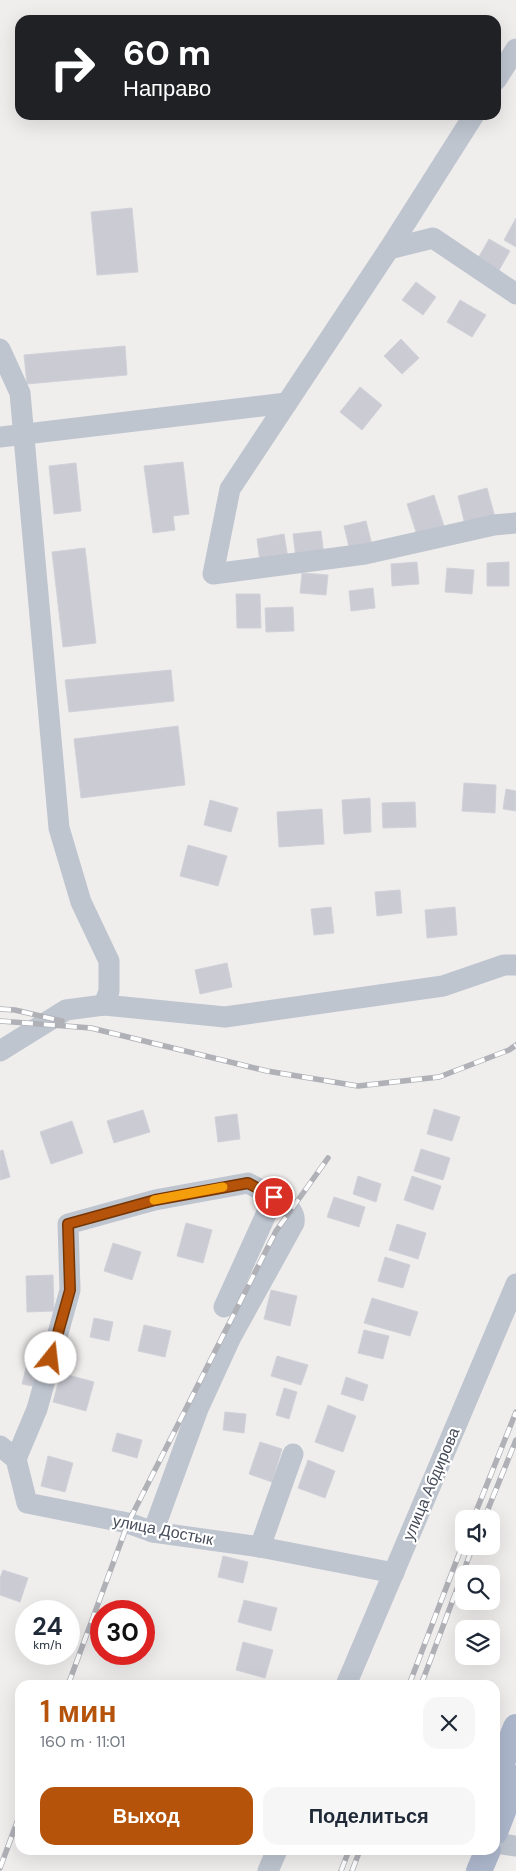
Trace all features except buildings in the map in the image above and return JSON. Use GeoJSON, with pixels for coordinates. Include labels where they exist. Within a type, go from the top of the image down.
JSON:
{"type":"FeatureCollection","features":[{"type":"Feature","properties":{"kind":"main road"},"geometry":{"type":"LineString","coordinates":[[500,1768],[516,1727]]}},
{"type":"Feature","properties":{"kind":"main road"},"geometry":{"type":"LineString","coordinates":[[500,1819],[516,1778]]}},
{"type":"Feature","properties":{"kind":"main road"},"geometry":{"type":"LineString","coordinates":[[460,1871],[467,1855]]}},
{"type":"Feature","properties":{"kind":"main road"},"geometry":{"type":"LineString","coordinates":[[479,1871],[486,1855]]}},
{"type":"Feature","properties":{"kind":"street"},"geometry":{"type":"LineString","coordinates":[[501,72],[516,48]]}},
{"type":"Feature","properties":{"kind":"street"},"geometry":{"type":"LineString","coordinates":[[471,120],[389,249],[230,489],[213,574],[365,554],[494,525],[516,523]]}},
{"type":"Feature","properties":{"kind":"street"},"geometry":{"type":"LineString","coordinates":[[389,249],[433,238],[516,294]]}},
{"type":"Feature","properties":{"kind":"street"},"geometry":{"type":"LineString","coordinates":[[0,349],[20,393],[22,434],[59,828],[81,902],[109,961],[109,991],[104,1005]]}},
{"type":"Feature","properties":{"kind":"street"},"geometry":{"type":"LineString","coordinates":[[0,437],[287,403]]}},
{"type":"Feature","properties":{"kind":"street"},"geometry":{"type":"LineString","coordinates":[[0,1051],[66,1010],[104,1005],[225,1017],[443,986],[504,965],[516,965]]}},
{"type":"Feature","properties":{"kind":"street"},"geometry":{"type":"LineString","coordinates":[[8,1453],[38,1409],[70,1290],[68,1224],[155,1200],[248,1183],[274,1197],[291,1210],[295,1216],[294,1223],[231,1337],[198,1409],[153,1532]]}},
{"type":"Feature","properties":{"kind":"street"},"geometry":{"type":"LineString","coordinates":[[224,1307],[274,1197]]}},
{"type":"Feature","properties":{"kind":"street","name":"улица Абдирова"},"geometry":{"type":"LineString","coordinates":[[348,1680],[516,1284]]}},
{"type":"Feature","properties":{"kind":"street","name":"улица Достык"},"geometry":{"type":"LineString","coordinates":[[8,1453],[27,1503],[128,1523],[153,1532],[260,1547],[394,1573]]}},
{"type":"Feature","properties":{"kind":"street"},"geometry":{"type":"LineString","coordinates":[[260,1547],[293,1454]]}},
{"type":"Feature","properties":{"kind":"street"},"geometry":{"type":"LineString","coordinates":[[500,1844],[516,1846]]}},
{"type":"Feature","properties":{"kind":"street"},"geometry":{"type":"LineString","coordinates":[[268,1871],[274,1855]]}},
{"type":"Feature","properties":{"kind":"railway"},"geometry":{"type":"LineString","coordinates":[[0,1009],[15,1010],[62,1021]]}},
{"type":"Feature","properties":{"kind":"railway"},"geometry":{"type":"LineString","coordinates":[[0,1021],[91,1028],[267,1071],[358,1086],[439,1077],[509,1050],[516,1045]]}},
{"type":"Feature","properties":{"kind":"railway"},"geometry":{"type":"LineString","coordinates":[[70,1680],[128,1523],[276,1231],[328,1158]]}},
{"type":"Feature","properties":{"kind":"railway"},"geometry":{"type":"LineString","coordinates":[[477,1510],[516,1412]]}},
{"type":"Feature","properties":{"kind":"railway"},"geometry":{"type":"LineString","coordinates":[[488,1510],[516,1440]]}},
{"type":"Feature","properties":{"kind":"railway"},"geometry":{"type":"LineString","coordinates":[[411,1680],[459,1555]]}},
{"type":"Feature","properties":{"kind":"railway"},"geometry":{"type":"LineString","coordinates":[[423,1680],[470,1555]]}},
{"type":"Feature","properties":{"kind":"railway"},"geometry":{"type":"LineString","coordinates":[[0,1868],[15,1828]]}},
{"type":"Feature","properties":{"kind":"railway"},"geometry":{"type":"LineString","coordinates":[[341,1871],[347,1855]]}},
{"type":"Feature","properties":{"kind":"railway"},"geometry":{"type":"LineString","coordinates":[[352,1871],[358,1855]]}},
{"type":"Feature","properties":{"kind":"slow traffic"},"geometry":{"type":"LineString","coordinates":[[154,1200],[223,1187]]}},
{"type":"Feature","properties":{"kind":"route"},"geometry":{"type":"LineString","coordinates":[[51,1358],[70,1290],[68,1224],[155,1200],[248,1183],[274,1197]]}}]}
